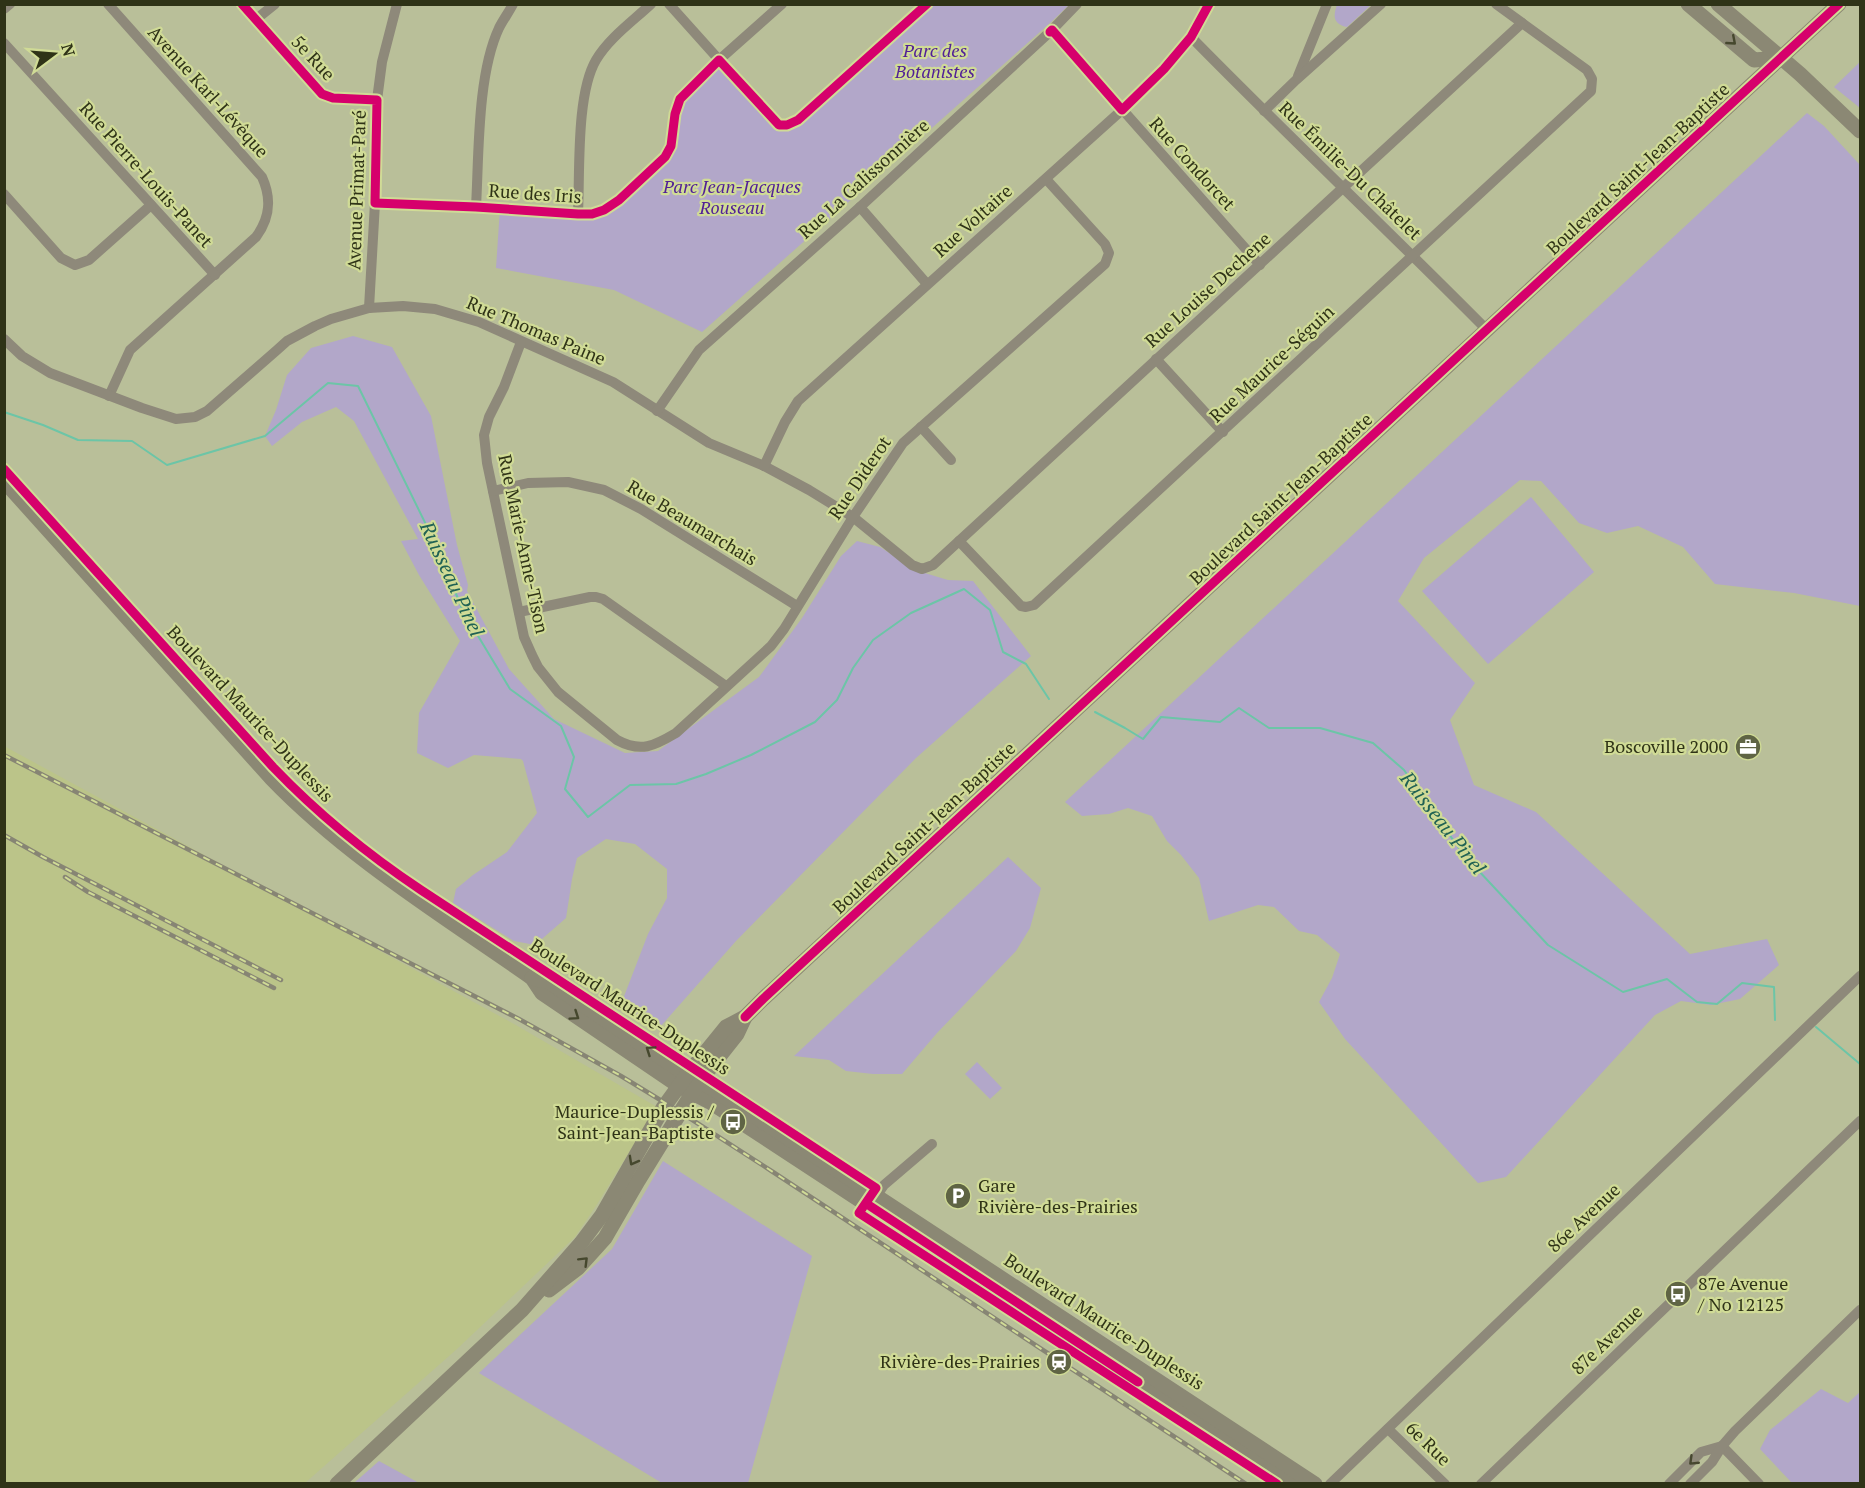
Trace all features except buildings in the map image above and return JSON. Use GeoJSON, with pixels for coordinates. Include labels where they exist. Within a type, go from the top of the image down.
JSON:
{"type":"FeatureCollection","features":[{"type":"Feature","properties":{"kind":"street"},"geometry":{"type":"LineString","coordinates":[[4,9],[10,4]]}},
{"type":"Feature","properties":{"kind":"street","name":"Avenue Karl-Lévêque"},"geometry":{"type":"LineString","coordinates":[[108,4],[262,177],[268,192],[267,216],[256,237],[215,275]]}},
{"type":"Feature","properties":{"kind":"street","name":"5e Rue"},"geometry":{"type":"LineString","coordinates":[[242,4],[322,94],[333,98],[377,100]]}},
{"type":"Feature","properties":{"kind":"street"},"geometry":{"type":"LineString","coordinates":[[255,20],[275,4]]}},
{"type":"Feature","properties":{"kind":"street","name":"Avenue Primat-Paré"},"geometry":{"type":"LineString","coordinates":[[369,308],[375,203],[377,100],[382,62],[397,4]]}},
{"type":"Feature","properties":{"kind":"street"},"geometry":{"type":"LineString","coordinates":[[476,207],[480,128],[489,59],[499,29],[513,4]]}},
{"type":"Feature","properties":{"kind":"street"},"geometry":{"type":"LineString","coordinates":[[578,214],[581,116],[589,77],[596,60],[608,44],[651,4]]}},
{"type":"Feature","properties":{"kind":"street"},"geometry":{"type":"LineString","coordinates":[[669,4],[779,125],[787,125],[798,120],[927,4]]}},
{"type":"Feature","properties":{"kind":"street","name":"Rue des Iris"},"geometry":{"type":"LineString","coordinates":[[375,203],[578,214],[592,214],[604,210],[619,200],[665,157],[670,146],[680,99],[719,60],[782,4]]}},
{"type":"Feature","properties":{"kind":"street","name":"Rue La Galissonnière"},"geometry":{"type":"LineString","coordinates":[[657,411],[699,350],[860,207],[1052,30],[1077,4]]}},
{"type":"Feature","properties":{"kind":"street","name":"Rue Voltaire"},"geometry":{"type":"LineString","coordinates":[[764,466],[787,416],[798,401],[1122,110],[1164,69],[1191,37],[1209,4]]}},
{"type":"Feature","properties":{"kind":"street"},"geometry":{"type":"LineString","coordinates":[[1296,80],[1327,4]]}},
{"type":"Feature","properties":{"kind":"street"},"geometry":{"type":"LineString","coordinates":[[1264,111],[1381,4]]}},
{"type":"Feature","properties":{"kind":"street"},"geometry":{"type":"LineString","coordinates":[[1496,4],[1522,23]]}},
{"type":"Feature","properties":{"kind":"street"},"geometry":{"type":"LineString","coordinates":[[1688,4],[1754,60],[1781,58]]}},
{"type":"Feature","properties":{"kind":"street"},"geometry":{"type":"LineString","coordinates":[[1718,4],[1860,131]]}},
{"type":"Feature","properties":{"kind":"street","name":"Boulevard Saint-Jean-Baptiste"},"geometry":{"type":"LineString","coordinates":[[336,1484],[522,1310],[581,1243],[597,1222],[663,1108],[689,1084],[726,1027],[745,1017],[1839,4]]}},
{"type":"Feature","properties":{"kind":"street","name":"Rue Maurice-Séguin"},"geometry":{"type":"LineString","coordinates":[[960,541],[1021,606],[1034,605],[1414,256],[1591,91],[1592,79],[1587,70],[1522,23]]}},
{"type":"Feature","properties":{"kind":"street","name":"Rue Louise Dechene"},"geometry":{"type":"LineString","coordinates":[[912,565],[922,569],[933,565],[1522,23]]}},
{"type":"Feature","properties":{"kind":"street","name":"Rue Condorcet"},"geometry":{"type":"LineString","coordinates":[[1052,30],[1260,265]]}},
{"type":"Feature","properties":{"kind":"street","name":"Rue Émilie-Du Châtelet"},"geometry":{"type":"LineString","coordinates":[[1191,37],[1487,330]]}},
{"type":"Feature","properties":{"kind":"street","name":"Rue Pierre-Louis-Panet"},"geometry":{"type":"LineString","coordinates":[[4,43],[215,275]]}},
{"type":"Feature","properties":{"kind":"street","name":"Rue Diderot"},"geometry":{"type":"LineString","coordinates":[[636,747],[658,744],[676,733],[771,646],[903,443],[1105,264],[1109,254],[1106,244],[1046,178]]}},
{"type":"Feature","properties":{"kind":"street"},"geometry":{"type":"LineString","coordinates":[[4,194],[61,258],[75,265],[89,260],[151,205]]}},
{"type":"Feature","properties":{"kind":"street"},"geometry":{"type":"LineString","coordinates":[[860,207],[927,284]]}},
{"type":"Feature","properties":{"kind":"street"},"geometry":{"type":"LineString","coordinates":[[109,396],[130,350],[215,275]]}},
{"type":"Feature","properties":{"kind":"street","name":"Rue Thomas Paine"},"geometry":{"type":"LineString","coordinates":[[4,339],[22,356],[50,373],[169,417],[182,419],[195,417],[213,407],[287,341],[331,319],[369,308],[404,306],[435,309],[479,322],[613,382],[709,443],[764,466],[809,490],[853,517],[912,565]]}},
{"type":"Feature","properties":{"kind":"street","name":"Rue Marie-Anne-Tison"},"geometry":{"type":"LineString","coordinates":[[521,342],[504,387],[489,417],[484,435],[487,463],[524,636],[538,667],[558,692],[616,740],[636,747]]}},
{"type":"Feature","properties":{"kind":"street"},"geometry":{"type":"LineString","coordinates":[[1156,359],[1223,432]]}},
{"type":"Feature","properties":{"kind":"street"},"geometry":{"type":"LineString","coordinates":[[921,427],[951,460]]}},
{"type":"Feature","properties":{"kind":"street","name":"Boulevard Maurice-Duplessis"},"geometry":{"type":"LineString","coordinates":[[4,482],[248,753],[309,816],[383,874],[531,978],[542,993],[689,1084],[711,1102],[873,1201],[1315,1484]]}},
{"type":"Feature","properties":{"kind":"street","name":"Rue Beaumarchais"},"geometry":{"type":"LineString","coordinates":[[493,491],[528,483],[568,482],[604,490],[641,509],[797,606]]}},
{"type":"Feature","properties":{"kind":"street"},"geometry":{"type":"LineString","coordinates":[[519,612],[590,597],[603,599],[726,686]]}},
{"type":"Feature","properties":{"kind":"street","name":"86e Avenue"},"geometry":{"type":"LineString","coordinates":[[1330,1484],[1860,976]]}},
{"type":"Feature","properties":{"kind":"street","name":"87e Avenue"},"geometry":{"type":"LineString","coordinates":[[1481,1484],[1860,1121]]}},
{"type":"Feature","properties":{"kind":"street"},"geometry":{"type":"LineString","coordinates":[[873,1201],[884,1185],[932,1144]]}},
{"type":"Feature","properties":{"kind":"street","name":"Boulevard Maurice-Duplessis"},"geometry":{"type":"LineString","coordinates":[[873,1201],[1293,1484]]}},
{"type":"Feature","properties":{"kind":"street"},"geometry":{"type":"LineString","coordinates":[[1690,1484],[1712,1462],[1735,1431],[1860,1310]]}},
{"type":"Feature","properties":{"kind":"street","name":"6e Rue"},"geometry":{"type":"LineString","coordinates":[[1388,1429],[1445,1484]]}},
{"type":"Feature","properties":{"kind":"street"},"geometry":{"type":"LineString","coordinates":[[1669,1484],[1701,1452],[1722,1446]]}},
{"type":"Feature","properties":{"kind":"street"},"geometry":{"type":"LineString","coordinates":[[1722,1446],[1759,1484]]}},
{"type":"Feature","properties":{"kind":"shaded area"},"geometry":{"type":"Polygon","coordinates":[[[4,746],[514,1024],[657,1107],[575,1237],[457,1349],[305,1483],[5,1483],[4,746]]]}},
{"type":"Feature","properties":{"kind":"green space"},"geometry":{"type":"Polygon","coordinates":[[[1337,4],[1371,5],[1347,27],[1339,24],[1335,19],[1337,4]]]}},
{"type":"Feature","properties":{"kind":"green space","name":"Parc Jean-Jacques Rouseau"},"geometry":{"type":"Polygon","coordinates":[[[927,5],[1069,5],[702,332],[614,290],[496,268],[500,208],[605,210],[670,146],[680,99],[719,60],[777,125],[787,125],[927,5]]]}},
{"type":"Feature","properties":{"kind":"green space"},"geometry":{"type":"Polygon","coordinates":[[[1860,62],[1860,108],[1834,87],[1860,62]]]}},
{"type":"Feature","properties":{"kind":"green space"},"geometry":{"type":"Polygon","coordinates":[[[1807,113],[1824,126],[1860,165],[1860,606],[1794,593],[1715,584],[1683,547],[1638,526],[1607,533],[1579,523],[1541,481],[1520,480],[1424,558],[1398,601],[1475,683],[1450,720],[1474,785],[1536,812],[1690,954],[1767,939],[1779,965],[1740,999],[1711,1005],[1681,1001],[1655,1015],[1506,1177],[1478,1183],[1345,1039],[1319,1002],[1332,978],[1340,954],[1317,935],[1299,931],[1274,907],[1258,905],[1209,921],[1199,878],[1167,841],[1152,816],[1128,808],[1109,814],[1082,816],[1065,802],[1807,113]]]}},
{"type":"Feature","properties":{"kind":"green space"},"geometry":{"type":"Polygon","coordinates":[[[353,336],[392,347],[431,416],[457,545],[468,585],[467,591],[509,669],[554,719],[625,753],[658,751],[759,677],[802,618],[841,556],[857,541],[880,547],[918,571],[948,580],[973,581],[1031,656],[916,758],[736,941],[660,1027],[632,1011],[623,999],[648,934],[667,898],[667,869],[635,844],[606,839],[577,858],[566,918],[535,945],[514,941],[453,903],[456,889],[507,852],[537,813],[523,761],[474,755],[448,768],[417,753],[419,713],[460,641],[401,541],[418,539],[354,421],[336,407],[302,422],[272,446],[265,436],[287,375],[311,348],[353,336]]]}},
{"type":"Feature","properties":{"kind":"green space"},"geometry":{"type":"Polygon","coordinates":[[[1531,497],[1594,572],[1488,664],[1422,591],[1531,497]]]}},
{"type":"Feature","properties":{"kind":"green space"},"geometry":{"type":"Polygon","coordinates":[[[1008,857],[1041,888],[1030,928],[1016,951],[937,1033],[902,1074],[846,1071],[829,1060],[794,1056],[1008,857]]]}},
{"type":"Feature","properties":{"kind":"green space"},"geometry":{"type":"Polygon","coordinates":[[[977,1062],[1002,1088],[990,1099],[965,1074],[977,1062]]]}},
{"type":"Feature","properties":{"kind":"green space"},"geometry":{"type":"Polygon","coordinates":[[[663,1161],[812,1256],[748,1483],[662,1483],[479,1373],[612,1249],[663,1161]]]}},
{"type":"Feature","properties":{"kind":"green space"},"geometry":{"type":"Polygon","coordinates":[[[1821,1389],[1848,1403],[1860,1392],[1860,1483],[1792,1483],[1760,1449],[1770,1430],[1821,1389]]]}},
{"type":"Feature","properties":{"kind":"green space"},"geometry":{"type":"Polygon","coordinates":[[[379,1461],[419,1483],[354,1483],[379,1461]]]}},
{"type":"Feature","properties":{"kind":"waterway","name":"Ruisseau Pinel"},"geometry":{"type":"LineString","coordinates":[[4,412],[78,440],[132,441],[167,465],[265,436],[328,383],[358,386],[437,547],[463,611],[510,689],[561,726],[574,757],[565,789],[588,817],[630,785],[676,784],[706,774],[751,755],[815,722],[837,700],[853,668],[873,640],[911,613],[964,589],[990,610],[1003,652],[1026,664],[1049,699]]}},
{"type":"Feature","properties":{"kind":"waterway","name":"Ruisseau Pinel"},"geometry":{"type":"LineString","coordinates":[[1095,712],[1143,739],[1161,717],[1220,722],[1239,708],[1269,728],[1320,728],[1373,743],[1404,770],[1463,854],[1548,945],[1623,992],[1667,979],[1697,1002],[1717,1004],[1742,983],[1774,987],[1775,1020]]}},
{"type":"Feature","properties":{"kind":"waterway","name":"Ruisseau Pinel"},"geometry":{"type":"LineString","coordinates":[[1816,1027],[1860,1064]]}},
{"type":"Feature","properties":{"kind":"railway"},"geometry":{"type":"LineString","coordinates":[[4,755],[519,1019],[621,1076],[773,1172],[1246,1484]]}},
{"type":"Feature","properties":{"kind":"railway"},"geometry":{"type":"LineString","coordinates":[[4,835],[281,980]]}},
{"type":"Feature","properties":{"kind":"railway"},"geometry":{"type":"LineString","coordinates":[[65,877],[88,892],[274,988]]}},
{"type":"Feature","properties":{"kind":"cycle path"},"geometry":{"type":"LineString","coordinates":[[242,4],[322,94],[333,98],[377,100],[375,203],[578,214],[592,214],[604,210],[619,200],[665,157],[671,146],[675,114],[680,99],[719,60],[779,125],[787,125],[798,120],[927,4]]}},
{"type":"Feature","properties":{"kind":"cycle path"},"geometry":{"type":"LineString","coordinates":[[1050,32],[1052,30],[1122,110],[1164,69],[1191,37],[1209,4]]}},
{"type":"Feature","properties":{"kind":"cycle path"},"geometry":{"type":"LineString","coordinates":[[745,1017],[1839,4]]}},
{"type":"Feature","properties":{"kind":"cycle path"},"geometry":{"type":"LineString","coordinates":[[4,469],[273,767],[325,817],[362,848],[421,890],[876,1188],[859,1213],[1277,1484]]}},
{"type":"Feature","properties":{"kind":"cycle path"},"geometry":{"type":"LineString","coordinates":[[870,1206],[1138,1382]]}},
{"type":"Feature","properties":{"kind":"place","name":"Boscoville 2000"},"geometry":{"type":"Point","coordinates":[1748,747]}},
{"type":"Feature","properties":{"kind":"place","name":"Maurice-Duplessis / Saint-Jean-Baptiste"},"geometry":{"type":"Point","coordinates":[733,1122]}},
{"type":"Feature","properties":{"kind":"place","name":"Gare Rivière-des-Prairies"},"geometry":{"type":"Point","coordinates":[958,1196]}},
{"type":"Feature","properties":{"kind":"place","name":"87e Avenue / No 12125"},"geometry":{"type":"Point","coordinates":[1678,1294]}},
{"type":"Feature","properties":{"kind":"place","name":"Rivière-des-Prairies"},"geometry":{"type":"Point","coordinates":[1059,1362]}},
{"type":"Feature","properties":{"kind":"park label","name":"Parc des Botanistes"},"geometry":{"type":"Point","coordinates":[935,61]}}]}
